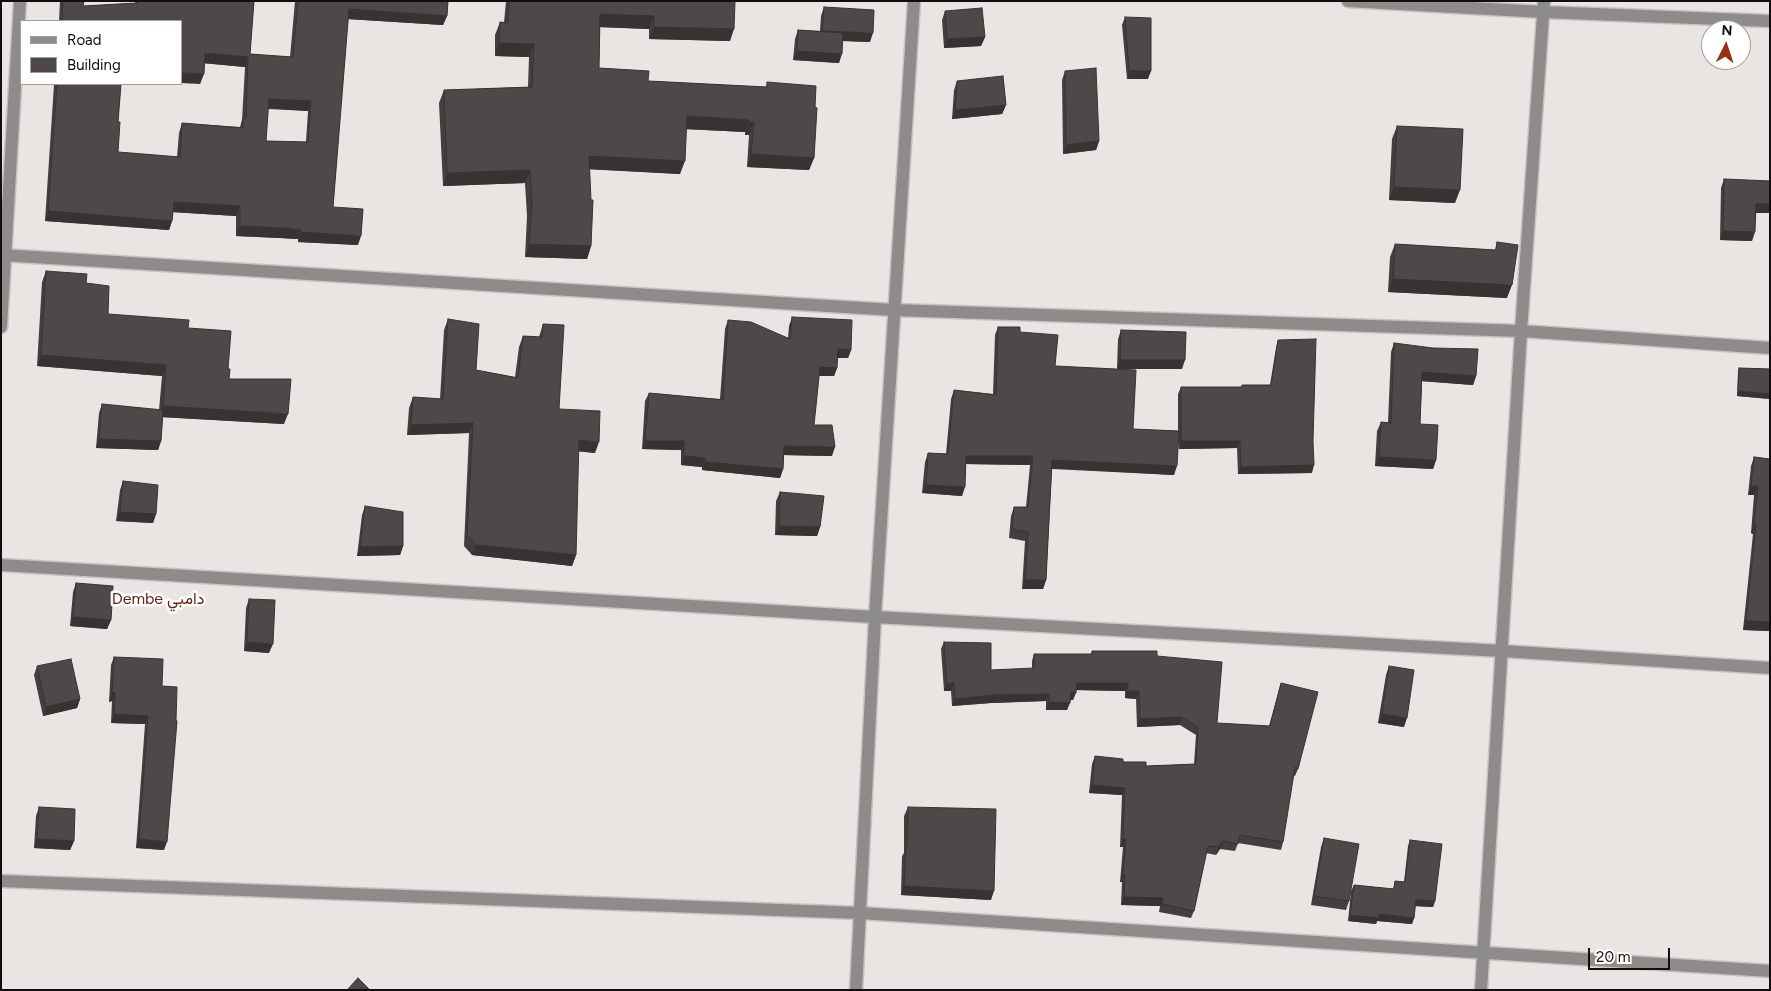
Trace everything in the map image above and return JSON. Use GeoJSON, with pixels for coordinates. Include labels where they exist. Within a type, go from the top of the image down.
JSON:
{"type":"FeatureCollection","features":[{"type":"Feature","properties":{"kind":"street"},"geometry":{"type":"LineString","coordinates":[[1,327],[20,1]]}},
{"type":"Feature","properties":{"kind":"street"},"geometry":{"type":"LineString","coordinates":[[856,990],[875,617],[914,1]]}},
{"type":"Feature","properties":{"kind":"street"},"geometry":{"type":"LineString","coordinates":[[1348,1],[1543,7],[1770,21]]}},
{"type":"Feature","properties":{"kind":"street"},"geometry":{"type":"LineString","coordinates":[[1482,990],[1521,331],[1543,7]]}},
{"type":"Feature","properties":{"kind":"street"},"geometry":{"type":"LineString","coordinates":[[4,255],[894,310],[1521,331],[1770,348]]}},
{"type":"Feature","properties":{"kind":"street"},"geometry":{"type":"LineString","coordinates":[[1,565],[1770,668]]}},
{"type":"Feature","properties":{"kind":"street"},"geometry":{"type":"LineString","coordinates":[[1,881],[860,912],[1770,971]]}},
{"type":"Feature","properties":{"kind":"building"},"geometry":{"type":"Polygon","coordinates":[[[63,1],[84,1],[83,6],[137,3],[137,1],[254,1],[250,54],[293,57],[298,1],[448,1],[447,16],[349,9],[333,207],[363,209],[361,236],[301,232],[301,230],[284,228],[240,226],[240,206],[174,202],[172,221],[48,211],[57,85],[121,85],[118,152],[180,157],[182,123],[243,128],[243,118],[246,118],[248,57],[205,53],[204,74],[182,73],[182,20],[62,20],[63,1]],[[269,99],[266,141],[308,142],[311,101],[269,99]]]}},
{"type":"Feature","properties":{"kind":"building"},"geometry":{"type":"Polygon","coordinates":[[[509,1],[735,1],[734,29],[654,27],[654,16],[600,14],[599,68],[649,71],[648,81],[767,87],[767,82],[816,86],[815,107],[817,108],[814,158],[751,154],[754,122],[749,122],[749,120],[687,116],[685,161],[589,156],[591,200],[593,200],[591,246],[529,244],[532,203],[530,170],[447,173],[444,90],[532,87],[534,44],[499,43],[500,22],[508,23],[509,1]]]}},
{"type":"Feature","properties":{"kind":"building"},"geometry":{"type":"Polygon","coordinates":[[[824,7],[874,10],[873,33],[822,31],[824,7]]]}},
{"type":"Feature","properties":{"kind":"building"},"geometry":{"type":"Polygon","coordinates":[[[982,8],[985,37],[947,39],[945,11],[982,8]]]}},
{"type":"Feature","properties":{"kind":"building"},"geometry":{"type":"Polygon","coordinates":[[[1125,17],[1151,18],[1151,71],[1129,71],[1125,17]]]}},
{"type":"Feature","properties":{"kind":"building"},"geometry":{"type":"Polygon","coordinates":[[[798,30],[843,33],[842,54],[797,51],[798,30]]]}},
{"type":"Feature","properties":{"kind":"building"},"geometry":{"type":"Polygon","coordinates":[[[1096,68],[1099,141],[1066,145],[1065,71],[1096,68]]]}},
{"type":"Feature","properties":{"kind":"building"},"geometry":{"type":"Polygon","coordinates":[[[1003,76],[1006,105],[955,110],[957,81],[1003,76]]]}},
{"type":"Feature","properties":{"kind":"building"},"geometry":{"type":"Polygon","coordinates":[[[1397,126],[1463,129],[1460,190],[1394,187],[1397,126]]]}},
{"type":"Feature","properties":{"kind":"building"},"geometry":{"type":"Polygon","coordinates":[[[1724,179],[1770,181],[1770,204],[1756,204],[1755,232],[1723,231],[1724,179]]]}},
{"type":"Feature","properties":{"kind":"building"},"geometry":{"type":"Polygon","coordinates":[[[1497,242],[1518,245],[1512,285],[1393,279],[1395,244],[1496,250],[1497,242]]]}},
{"type":"Feature","properties":{"kind":"building"},"geometry":{"type":"Polygon","coordinates":[[[46,271],[87,274],[86,283],[109,286],[108,314],[189,320],[188,328],[231,331],[229,379],[291,379],[288,414],[163,406],[166,365],[41,355],[46,271]]]}},
{"type":"Feature","properties":{"kind":"building"},"geometry":{"type":"Polygon","coordinates":[[[792,317],[852,320],[851,350],[838,349],[837,368],[820,367],[814,425],[832,425],[835,447],[784,446],[783,469],[705,462],[705,458],[684,456],[684,441],[645,441],[649,393],[723,400],[728,320],[751,322],[790,339],[792,317]]]}},
{"type":"Feature","properties":{"kind":"building"},"geometry":{"type":"Polygon","coordinates":[[[448,319],[479,324],[476,370],[518,378],[523,336],[542,337],[543,324],[564,325],[559,409],[600,411],[599,442],[579,440],[576,555],[476,545],[467,535],[473,423],[411,425],[413,397],[443,399],[448,319]]]}},
{"type":"Feature","properties":{"kind":"building"},"geometry":{"type":"Polygon","coordinates":[[[998,327],[1020,327],[1020,332],[1058,335],[1055,366],[1136,370],[1133,429],[1179,431],[1177,466],[1052,460],[1046,580],[1025,580],[1028,532],[1012,529],[1014,507],[1028,507],[1033,456],[966,456],[965,487],[926,485],[928,453],[948,454],[954,390],[996,395],[998,327]]]}},
{"type":"Feature","properties":{"kind":"building"},"geometry":{"type":"Polygon","coordinates":[[[1121,330],[1186,332],[1185,360],[1120,360],[1121,330]]]}},
{"type":"Feature","properties":{"kind":"building"},"geometry":{"type":"Polygon","coordinates":[[[1316,339],[1314,465],[1241,467],[1240,441],[1181,441],[1181,387],[1271,385],[1278,340],[1316,339]]]}},
{"type":"Feature","properties":{"kind":"building"},"geometry":{"type":"Polygon","coordinates":[[[1394,343],[1433,348],[1478,349],[1476,376],[1422,372],[1420,424],[1438,425],[1436,460],[1379,457],[1381,422],[1391,423],[1394,343]]]}},
{"type":"Feature","properties":{"kind":"building"},"geometry":{"type":"Polygon","coordinates":[[[1739,368],[1770,369],[1770,394],[1738,391],[1739,368]]]}},
{"type":"Feature","properties":{"kind":"building"},"geometry":{"type":"Polygon","coordinates":[[[102,404],[163,410],[161,441],[99,439],[102,404]]]}},
{"type":"Feature","properties":{"kind":"building"},"geometry":{"type":"Polygon","coordinates":[[[1754,457],[1770,459],[1770,622],[1746,621],[1758,486],[1751,486],[1754,457]]]}},
{"type":"Feature","properties":{"kind":"building"},"geometry":{"type":"Polygon","coordinates":[[[123,481],[158,485],[156,514],[120,512],[123,481]]]}},
{"type":"Feature","properties":{"kind":"building"},"geometry":{"type":"Polygon","coordinates":[[[780,492],[824,496],[820,527],[779,526],[780,492]]]}},
{"type":"Feature","properties":{"kind":"building"},"geometry":{"type":"Polygon","coordinates":[[[365,506],[403,512],[403,546],[360,547],[365,506]]]}},
{"type":"Feature","properties":{"kind":"building"},"geometry":{"type":"Polygon","coordinates":[[[76,583],[113,586],[111,620],[73,617],[76,583]]]}},
{"type":"Feature","properties":{"kind":"building"},"geometry":{"type":"Polygon","coordinates":[[[249,599],[275,600],[273,644],[247,642],[249,599]]]}},
{"type":"Feature","properties":{"kind":"building"},"geometry":{"type":"Polygon","coordinates":[[[944,642],[991,643],[991,670],[1034,668],[1034,654],[1092,654],[1092,651],[1157,651],[1157,656],[1222,662],[1217,723],[1270,726],[1281,683],[1318,692],[1298,769],[1295,767],[1283,842],[1240,835],[1238,844],[1223,841],[1218,847],[1208,846],[1194,911],[1162,904],[1163,898],[1124,897],[1125,875],[1123,874],[1126,839],[1123,839],[1125,788],[1092,785],[1095,756],[1123,759],[1123,762],[1146,762],[1146,766],[1196,764],[1198,727],[1182,717],[1140,719],[1139,691],[1128,691],[1128,683],[1077,683],[1076,693],[1071,692],[1070,703],[1049,702],[1049,694],[994,695],[955,699],[954,683],[947,684],[944,642]]]}},
{"type":"Feature","properties":{"kind":"building"},"geometry":{"type":"Polygon","coordinates":[[[114,657],[163,659],[162,686],[177,687],[177,721],[167,842],[139,839],[148,716],[114,714],[115,692],[112,693],[114,657]]]}},
{"type":"Feature","properties":{"kind":"building"},"geometry":{"type":"Polygon","coordinates":[[[71,659],[80,699],[46,707],[37,666],[71,659]]]}},
{"type":"Feature","properties":{"kind":"building"},"geometry":{"type":"Polygon","coordinates":[[[1389,666],[1414,670],[1407,718],[1382,714],[1389,666]]]}},
{"type":"Feature","properties":{"kind":"building"},"geometry":{"type":"Polygon","coordinates":[[[39,807],[75,809],[74,841],[37,839],[39,807]]]}},
{"type":"Feature","properties":{"kind":"building"},"geometry":{"type":"Polygon","coordinates":[[[908,807],[996,809],[994,891],[904,886],[908,807]]]}},
{"type":"Feature","properties":{"kind":"building"},"geometry":{"type":"Polygon","coordinates":[[[1324,838],[1359,844],[1349,901],[1314,896],[1324,838]]]}},
{"type":"Feature","properties":{"kind":"building"},"geometry":{"type":"Polygon","coordinates":[[[1410,840],[1442,844],[1435,901],[1416,900],[1414,918],[1379,914],[1379,918],[1350,915],[1354,885],[1394,889],[1395,881],[1405,882],[1410,840]]]}},
{"type":"Feature","properties":{"kind":"building"},"geometry":{"type":"Polygon","coordinates":[[[358,978],[370,990],[347,990],[358,978]]]}},
{"type":"Feature","properties":{"kind":"district","name":"Dembe دامبي"},"geometry":{"type":"Point","coordinates":[158,599]}}]}
